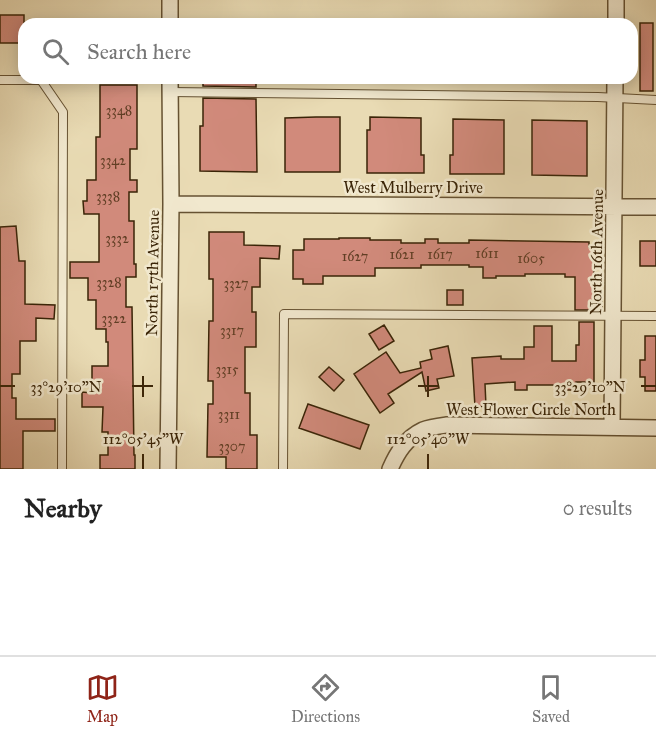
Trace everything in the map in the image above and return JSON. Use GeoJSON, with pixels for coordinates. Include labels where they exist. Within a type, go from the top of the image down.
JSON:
{"type":"FeatureCollection","features":[{"type":"Feature","properties":{"kind":"street"},"geometry":{"type":"LineString","coordinates":[[170,0],[170,18]]}},
{"type":"Feature","properties":{"kind":"street"},"geometry":{"type":"LineString","coordinates":[[616,0],[616,18]]}},
{"type":"Feature","properties":{"kind":"street","name":"North 16th Avenue"},"geometry":{"type":"LineString","coordinates":[[612,427],[615,84]]}},
{"type":"Feature","properties":{"kind":"street","name":"North 17th Avenue"},"geometry":{"type":"LineString","coordinates":[[168,469],[170,85]]}},
{"type":"Feature","properties":{"kind":"street","name":"West Mulberry Drive"},"geometry":{"type":"LineString","coordinates":[[171,204],[656,207]]}},
{"type":"Feature","properties":{"kind":"street","name":"West Flower Circle North"},"geometry":{"type":"LineString","coordinates":[[390,469],[398,452],[408,440],[424,430],[447,425],[656,428]]}},
{"type":"Feature","properties":{"kind":"lane"},"geometry":{"type":"LineString","coordinates":[[0,80],[18,80]]}},
{"type":"Feature","properties":{"kind":"lane"},"geometry":{"type":"LineString","coordinates":[[44,84],[63,112],[62,469]]}},
{"type":"Feature","properties":{"kind":"lane"},"geometry":{"type":"LineString","coordinates":[[170,85],[656,100]]}},
{"type":"Feature","properties":{"kind":"lane"},"geometry":{"type":"LineString","coordinates":[[283,469],[284,314],[656,316]]}},
{"type":"Feature","properties":{"kind":"building"},"geometry":{"type":"Polygon","coordinates":[[[0,15],[24,15],[24,18],[18,18],[18,43],[0,43],[0,15]]]}},
{"type":"Feature","properties":{"kind":"building"},"geometry":{"type":"Polygon","coordinates":[[[640,23],[653,23],[653,91],[640,91],[640,23]]]}},
{"type":"Feature","properties":{"kind":"building"},"geometry":{"type":"Polygon","coordinates":[[[203,84],[256,84],[256,87],[203,86],[203,84]]]}},
{"type":"Feature","properties":{"kind":"building"},"geometry":{"type":"Polygon","coordinates":[[[100,85],[137,85],[137,149],[130,149],[130,180],[137,180],[137,192],[129,192],[129,221],[134,221],[136,277],[126,277],[126,307],[132,307],[135,469],[100,469],[100,455],[108,455],[108,432],[102,432],[103,407],[82,407],[82,392],[92,393],[92,366],[108,366],[106,329],[96,329],[96,300],[88,300],[88,278],[70,278],[70,262],[99,262],[99,214],[84,214],[83,201],[87,201],[87,180],[96,180],[96,137],[100,137],[100,85]]]}},
{"type":"Feature","properties":{"kind":"building"},"geometry":{"type":"Polygon","coordinates":[[[203,98],[256,99],[257,172],[200,171],[200,126],[203,126],[203,98]]]}},
{"type":"Feature","properties":{"kind":"building"},"geometry":{"type":"Polygon","coordinates":[[[340,117],[340,172],[285,172],[285,118],[340,117]]]}},
{"type":"Feature","properties":{"kind":"building"},"geometry":{"type":"Polygon","coordinates":[[[370,117],[421,118],[421,155],[424,155],[424,173],[367,173],[367,130],[370,130],[370,117]]]}},
{"type":"Feature","properties":{"kind":"building"},"geometry":{"type":"Polygon","coordinates":[[[453,119],[504,120],[504,174],[450,174],[450,155],[453,155],[453,119]]]}},
{"type":"Feature","properties":{"kind":"building"},"geometry":{"type":"Polygon","coordinates":[[[532,120],[587,121],[587,176],[532,175],[532,120]]]}},
{"type":"Feature","properties":{"kind":"building"},"geometry":{"type":"Polygon","coordinates":[[[16,226],[19,261],[25,261],[25,304],[55,305],[54,319],[36,318],[36,341],[20,341],[20,374],[12,374],[12,398],[16,398],[16,419],[55,419],[55,431],[23,431],[23,469],[0,469],[0,227],[16,226]]]}},
{"type":"Feature","properties":{"kind":"building"},"geometry":{"type":"Polygon","coordinates":[[[209,232],[244,232],[244,245],[280,246],[279,259],[260,258],[260,287],[252,287],[252,312],[256,312],[256,347],[245,347],[245,393],[250,393],[250,435],[257,435],[257,469],[226,469],[226,457],[207,457],[208,404],[213,404],[213,381],[208,381],[209,321],[213,321],[213,279],[209,279],[209,232]]]}},
{"type":"Feature","properties":{"kind":"building"},"geometry":{"type":"Polygon","coordinates":[[[304,239],[401,240],[401,243],[425,243],[425,239],[438,239],[438,243],[469,243],[469,240],[589,242],[589,247],[594,247],[594,296],[602,296],[602,310],[575,310],[575,277],[565,277],[565,274],[525,274],[525,276],[483,278],[483,267],[421,265],[421,268],[375,268],[375,276],[323,276],[323,284],[303,284],[303,279],[293,279],[293,250],[304,250],[304,239]]]}},
{"type":"Feature","properties":{"kind":"building"},"geometry":{"type":"Polygon","coordinates":[[[640,241],[656,241],[656,266],[640,266],[640,241]]]}},
{"type":"Feature","properties":{"kind":"building"},"geometry":{"type":"Polygon","coordinates":[[[447,290],[463,290],[463,305],[447,305],[447,290]]]}},
{"type":"Feature","properties":{"kind":"building"},"geometry":{"type":"Polygon","coordinates":[[[579,322],[594,322],[594,382],[576,382],[576,390],[565,390],[565,385],[527,385],[527,390],[515,390],[515,382],[485,384],[486,406],[475,407],[472,358],[501,356],[501,359],[524,359],[524,347],[534,347],[534,326],[552,326],[552,361],[576,361],[579,322]]]}},
{"type":"Feature","properties":{"kind":"building"},"geometry":{"type":"Polygon","coordinates":[[[384,325],[394,341],[379,350],[369,334],[384,325]]]}},
{"type":"Feature","properties":{"kind":"building"},"geometry":{"type":"Polygon","coordinates":[[[645,336],[656,336],[656,391],[645,391],[645,377],[640,377],[640,360],[645,360],[645,336]]]}},
{"type":"Feature","properties":{"kind":"building"},"geometry":{"type":"Polygon","coordinates":[[[448,346],[454,376],[437,379],[439,388],[426,391],[422,372],[388,394],[394,403],[380,413],[354,374],[386,352],[400,373],[421,368],[420,362],[432,359],[430,350],[448,346]]]}},
{"type":"Feature","properties":{"kind":"building"},"geometry":{"type":"Polygon","coordinates":[[[329,367],[344,380],[334,391],[319,377],[329,367]]]}},
{"type":"Feature","properties":{"kind":"building"},"geometry":{"type":"Polygon","coordinates":[[[308,404],[369,425],[360,449],[299,428],[308,404]]]}}]}
